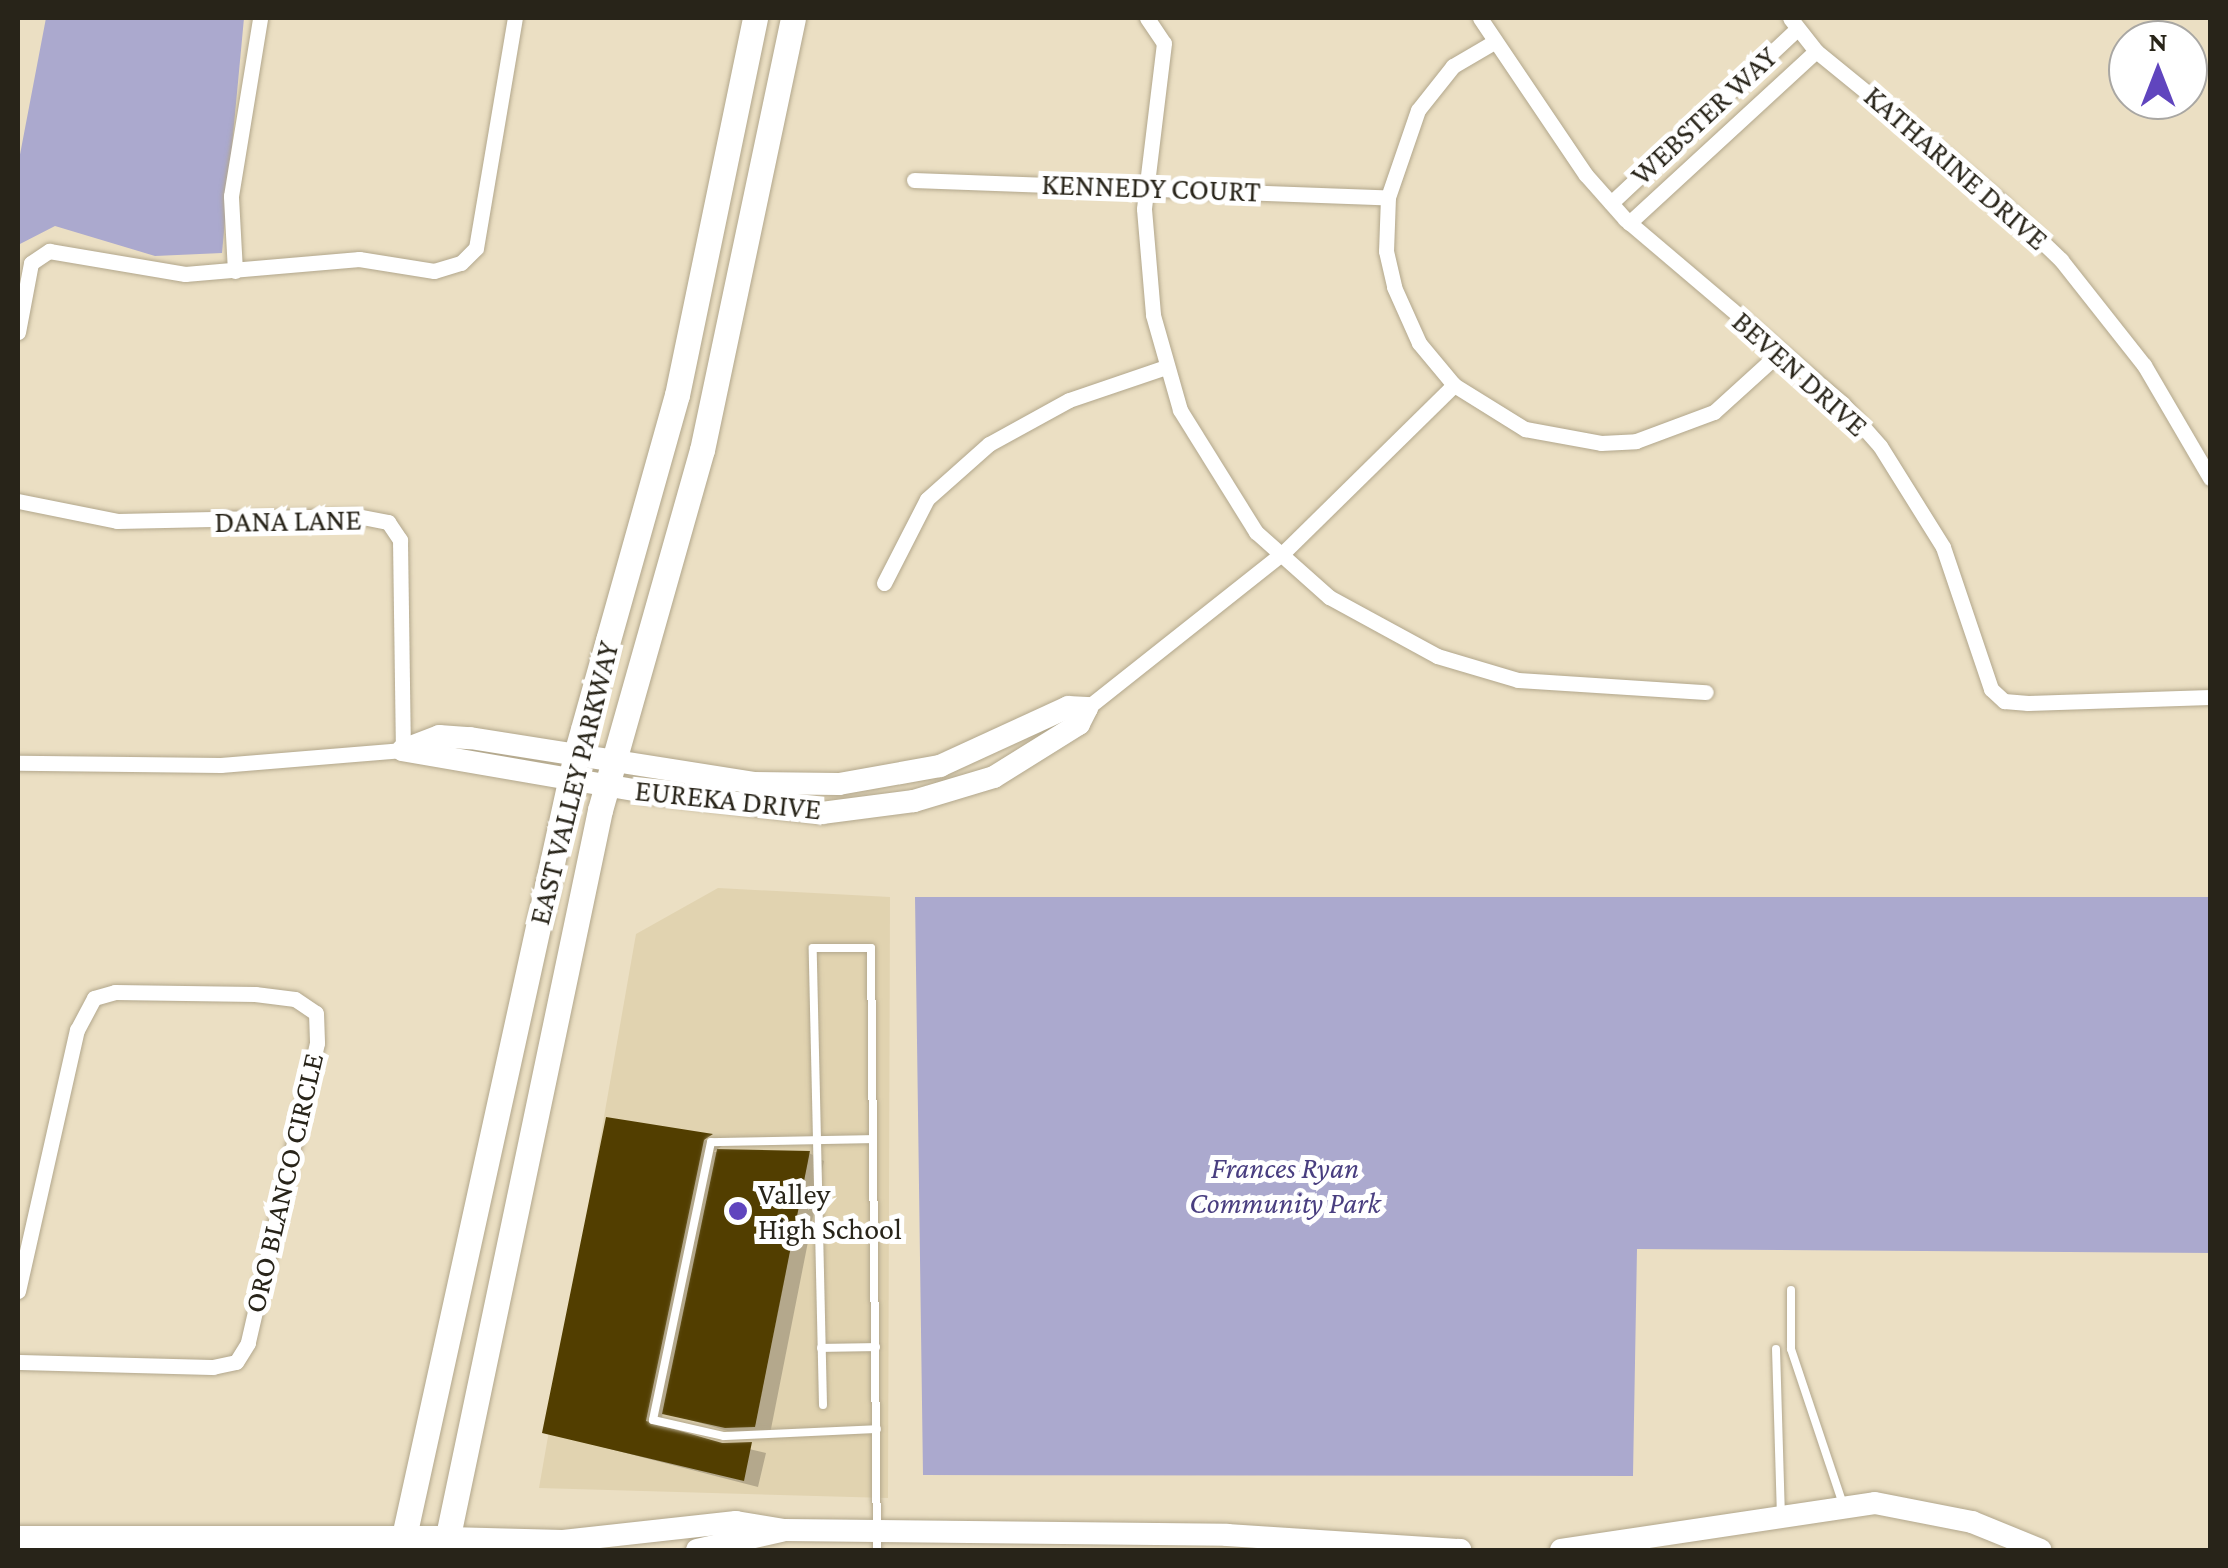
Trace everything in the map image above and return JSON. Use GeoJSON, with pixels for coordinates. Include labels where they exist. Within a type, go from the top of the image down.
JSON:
{"type":"FeatureCollection","features":[{"type":"Feature","properties":{"kind":"main road","name":"EAST VALLEY PARKWAY"},"geometry":{"type":"LineString","coordinates":[[404,1544],[573,766],[677,395],[755,18]]}},
{"type":"Feature","properties":{"kind":"main road","name":"EAST VALLEY PARKWAY"},"geometry":{"type":"LineString","coordinates":[[447,1544],[610,773],[702,450],[794,18]]}},
{"type":"Feature","properties":{"kind":"main road"},"geometry":{"type":"LineString","coordinates":[[18,1538],[447,1544]]}},
{"type":"Feature","properties":{"kind":"street"},"geometry":{"type":"LineString","coordinates":[[234,271],[231,196],[260,18]]}},
{"type":"Feature","properties":{"kind":"street"},"geometry":{"type":"LineString","coordinates":[[18,332],[31,263],[49,251],[185,274],[359,259],[434,271],[461,264],[476,248],[514,18]]}},
{"type":"Feature","properties":{"kind":"street"},"geometry":{"type":"LineString","coordinates":[[1147,18],[1164,43],[1144,188],[1144,260],[1166,367],[1180,410],[1220,482],[1279,556],[1396,639],[1478,670],[1573,686],[1706,692]]}},
{"type":"Feature","properties":{"kind":"street","name":"BEVEN DRIVE"},"geometry":{"type":"LineString","coordinates":[[1480,18],[1629,223],[1842,403],[1914,494],[1964,596],[1982,673],[2004,701],[2210,697]]}},
{"type":"Feature","properties":{"kind":"street","name":"KATHARINE DRIVE"},"geometry":{"type":"LineString","coordinates":[[1793,23],[1816,50],[2000,200],[2061,260],[2144,365],[2210,475]]}},
{"type":"Feature","properties":{"kind":"street","name":"WEBSTER WAY"},"geometry":{"type":"LineString","coordinates":[[1611,203],[1793,23]]}},
{"type":"Feature","properties":{"kind":"street"},"geometry":{"type":"LineString","coordinates":[[1494,42],[1453,66],[1418,110],[1388,197],[1386,252],[1394,287],[1420,343],[1454,385],[1525,429],[1601,443],[1636,441],[1714,412],[1779,353]]}},
{"type":"Feature","properties":{"kind":"street","name":"WEBSTER WAY"},"geometry":{"type":"LineString","coordinates":[[1629,223],[1816,50]]}},
{"type":"Feature","properties":{"kind":"street","name":"KENNEDY COURT"},"geometry":{"type":"LineString","coordinates":[[914,180],[1388,197]]}},
{"type":"Feature","properties":{"kind":"street"},"geometry":{"type":"LineString","coordinates":[[884,583],[927,499],[989,444],[1069,400],[1166,367]]}},
{"type":"Feature","properties":{"kind":"street","name":"EUREKA DRIVE"},"geometry":{"type":"LineString","coordinates":[[18,763],[221,765],[404,750],[439,736],[610,773],[753,783],[868,782],[940,766],[1068,707],[1087,708],[1279,556],[1454,385]]}},
{"type":"Feature","properties":{"kind":"street","name":"DANA LANE"},"geometry":{"type":"LineString","coordinates":[[18,501],[117,521],[357,516],[388,522],[400,540],[404,750]]}},
{"type":"Feature","properties":{"kind":"street","name":"ORO BLANCO CIRCLE"},"geometry":{"type":"LineString","coordinates":[[18,1291],[76,1030],[94,998],[114,992],[255,994],[295,998],[316,1014],[317,1044],[248,1343],[236,1362],[18,1362]]}},
{"type":"Feature","properties":{"kind":"street"},"geometry":{"type":"LineString","coordinates":[[1561,1550],[1843,1504],[1921,1508],[2040,1550]]}},
{"type":"Feature","properties":{"kind":"street"},"geometry":{"type":"LineString","coordinates":[[447,1544],[578,1540],[736,1522],[878,1540],[1227,1535],[1461,1550]]}},
{"type":"Feature","properties":{"kind":"street"},"geometry":{"type":"LineString","coordinates":[[697,1550],[784,1530]]}},
{"type":"Feature","properties":{"kind":"lane"},"geometry":{"type":"LineString","coordinates":[[823,1405],[814,948],[871,948],[878,1540]]}},
{"type":"Feature","properties":{"kind":"lane"},"geometry":{"type":"LineString","coordinates":[[874,1139],[711,1142],[653,1420],[724,1436],[877,1429]]}},
{"type":"Feature","properties":{"kind":"lane"},"geometry":{"type":"LineString","coordinates":[[1791,1290],[1791,1349],[1843,1504]]}},
{"type":"Feature","properties":{"kind":"lane"},"geometry":{"type":"LineString","coordinates":[[822,1348],[876,1347]]}},
{"type":"Feature","properties":{"kind":"lane"},"geometry":{"type":"LineString","coordinates":[[1776,1349],[1780,1512]]}},
{"type":"Feature","properties":{"kind":"shaded area","name":"Valley High School"},"geometry":{"type":"Polygon","coordinates":[[[718,888],[890,897],[888,1498],[539,1488],[636,934],[718,888]]]}},
{"type":"Feature","properties":{"kind":"green space"},"geometry":{"type":"Polygon","coordinates":[[[46,18],[244,18],[222,253],[155,256],[55,226],[18,245],[18,165],[46,18]]]}},
{"type":"Feature","properties":{"kind":"green space","name":"Frances Ryan Community Park"},"geometry":{"type":"Polygon","coordinates":[[[915,897],[2210,897],[2210,1253],[1637,1249],[1633,1476],[923,1475],[915,897]]]}},
{"type":"Feature","properties":{"kind":"building"},"geometry":{"type":"Polygon","coordinates":[[[606,1117],[713,1134],[704,1140],[646,1421],[722,1443],[752,1442],[744,1481],[542,1433],[606,1117]]]}},
{"type":"Feature","properties":{"kind":"building"},"geometry":{"type":"Polygon","coordinates":[[[717,1149],[810,1151],[755,1427],[725,1428],[662,1414],[717,1149]]]}},
{"type":"Feature","properties":{"kind":"place","name":"Valley High School"},"geometry":{"type":"Point","coordinates":[738,1211]}}]}
